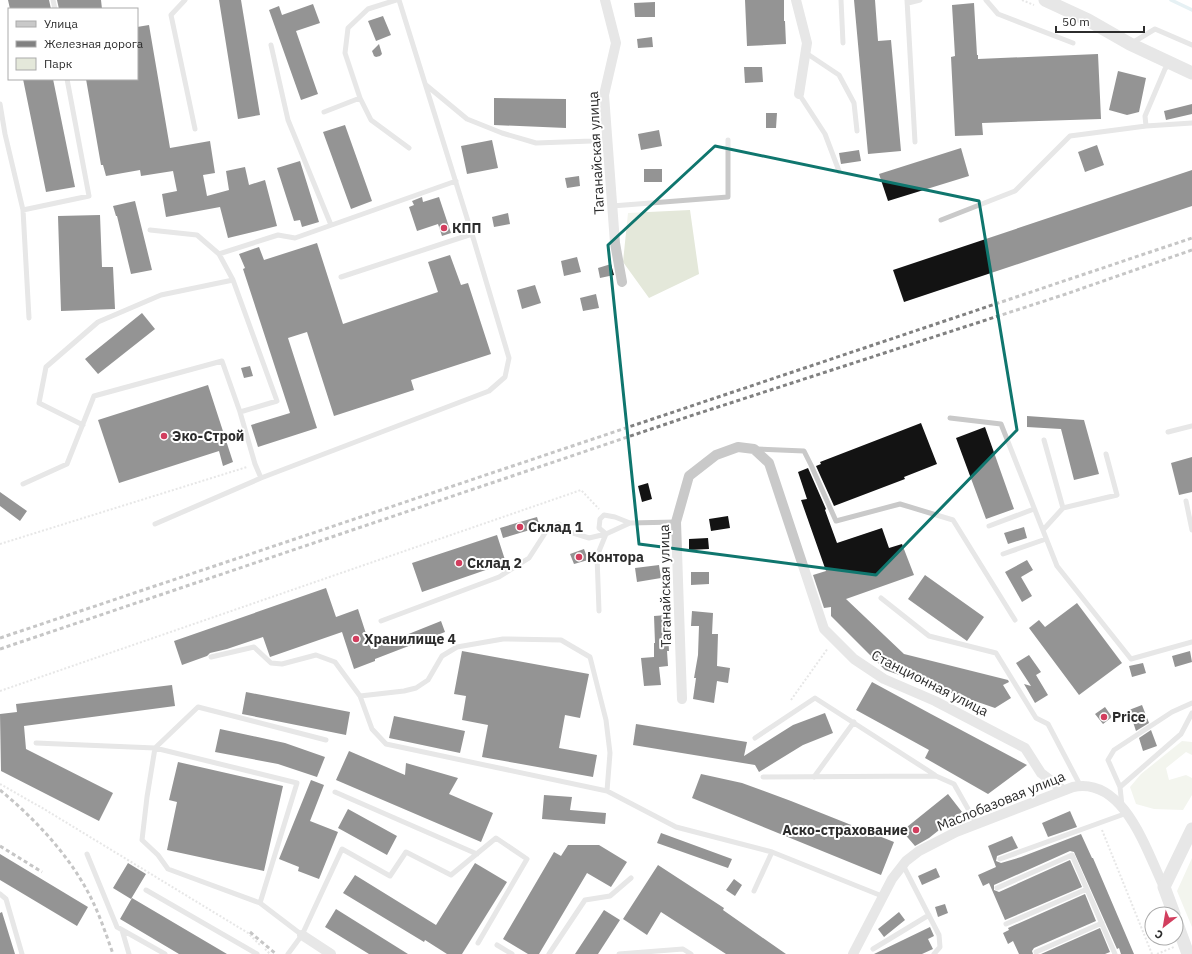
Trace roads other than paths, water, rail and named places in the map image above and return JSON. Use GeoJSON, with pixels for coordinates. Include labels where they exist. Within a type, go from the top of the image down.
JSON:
{"type":"FeatureCollection","features":[{"type":"Feature","properties":{"kind":"street","name":"Таганайская улица"},"geometry":{"type":"LineString","coordinates":[[605,0],[616,42],[604,95],[614,243],[622,282]]}},
{"type":"Feature","properties":{"kind":"street"},"geometry":{"type":"LineString","coordinates":[[796,0],[807,43],[799,94]]}},
{"type":"Feature","properties":{"kind":"street"},"geometry":{"type":"LineString","coordinates":[[1045,0],[1088,20],[1169,64],[1192,73]]}},
{"type":"Feature","properties":{"kind":"street","name":"Таганайская улица"},"geometry":{"type":"LineString","coordinates":[[682,699],[676,522],[689,476],[716,455],[738,447],[754,449]]}},
{"type":"Feature","properties":{"kind":"street","name":"Станционная улица"},"geometry":{"type":"LineString","coordinates":[[754,449],[768,463],[824,629],[854,659],[884,679],[935,701],[1025,748],[1041,773],[1063,790]]}},
{"type":"Feature","properties":{"kind":"street","name":"Маслобазовая улица"},"geometry":{"type":"LineString","coordinates":[[853,954],[892,879],[903,865],[919,851],[976,823],[1080,785],[1091,786],[1101,790],[1125,810],[1136,828],[1164,887]]}},
{"type":"Feature","properties":{"kind":"street"},"geometry":{"type":"LineString","coordinates":[[1171,906],[1164,887],[1192,828]]}},
{"type":"Feature","properties":{"kind":"street"},"geometry":{"type":"LineString","coordinates":[[302,935],[331,954]]}},
{"type":"Feature","properties":{"kind":"street"},"geometry":{"type":"LineString","coordinates":[[1184,943],[1188,954]]}},
{"type":"Feature","properties":{"kind":"lane"},"geometry":{"type":"LineString","coordinates":[[185,0],[171,15],[195,129]]}},
{"type":"Feature","properties":{"kind":"lane"},"geometry":{"type":"LineString","coordinates":[[155,524],[261,478],[489,390],[505,376],[508,358],[426,84],[397,0],[368,9],[348,28],[345,53],[360,98],[371,120],[409,148]]}},
{"type":"Feature","properties":{"kind":"lane"},"geometry":{"type":"LineString","coordinates":[[840,0],[843,43]]}},
{"type":"Feature","properties":{"kind":"lane"},"geometry":{"type":"LineString","coordinates":[[915,142],[908,1],[920,0]]}},
{"type":"Feature","properties":{"kind":"lane"},"geometry":{"type":"LineString","coordinates":[[986,0],[998,14],[1073,43]]}},
{"type":"Feature","properties":{"kind":"lane"},"geometry":{"type":"LineString","coordinates":[[1130,44],[1155,29],[1192,45]]}},
{"type":"Feature","properties":{"kind":"lane"},"geometry":{"type":"LineString","coordinates":[[271,45],[288,120],[331,225]]}},
{"type":"Feature","properties":{"kind":"lane"},"geometry":{"type":"LineString","coordinates":[[806,53],[839,75],[854,103],[857,131]]}},
{"type":"Feature","properties":{"kind":"lane"},"geometry":{"type":"LineString","coordinates":[[1146,126],[1145,116],[1169,64]]}},
{"type":"Feature","properties":{"kind":"lane"},"geometry":{"type":"LineString","coordinates":[[24,210],[89,196],[67,80]]}},
{"type":"Feature","properties":{"kind":"lane"},"geometry":{"type":"LineString","coordinates":[[426,84],[467,119],[502,133],[536,143],[608,139]]}},
{"type":"Feature","properties":{"kind":"lane"},"geometry":{"type":"LineString","coordinates":[[799,94],[825,134],[839,171]]}},
{"type":"Feature","properties":{"kind":"lane"},"geometry":{"type":"LineString","coordinates":[[324,112],[360,98]]}},
{"type":"Feature","properties":{"kind":"lane"},"geometry":{"type":"LineString","coordinates":[[0,104],[5,134],[24,210],[29,318]]}},
{"type":"Feature","properties":{"kind":"lane"},"geometry":{"type":"LineString","coordinates":[[941,220],[1015,191],[1070,136],[1146,126],[1192,123]]}},
{"type":"Feature","properties":{"kind":"lane"},"geometry":{"type":"LineString","coordinates":[[612,206],[728,197],[728,140]]}},
{"type":"Feature","properties":{"kind":"lane"},"geometry":{"type":"LineString","coordinates":[[219,254],[278,235],[295,238],[456,181]]}},
{"type":"Feature","properties":{"kind":"lane"},"geometry":{"type":"LineString","coordinates":[[150,230],[196,235],[219,254],[233,280],[277,401],[240,412]]}},
{"type":"Feature","properties":{"kind":"lane"},"geometry":{"type":"LineString","coordinates":[[341,277],[472,234]]}},
{"type":"Feature","properties":{"kind":"lane"},"geometry":{"type":"LineString","coordinates":[[83,425],[39,402],[46,367],[98,322],[162,295],[233,280]]}},
{"type":"Feature","properties":{"kind":"lane"},"geometry":{"type":"LineString","coordinates":[[23,484],[67,464],[94,396],[222,362],[240,412],[255,464],[261,478]]}},
{"type":"Feature","properties":{"kind":"lane"},"geometry":{"type":"LineString","coordinates":[[950,418],[1001,424],[1057,566],[1132,659],[1192,642]]}},
{"type":"Feature","properties":{"kind":"lane"},"geometry":{"type":"LineString","coordinates":[[1168,432],[1192,426]]}},
{"type":"Feature","properties":{"kind":"lane"},"geometry":{"type":"LineString","coordinates":[[1044,440],[1063,508]]}},
{"type":"Feature","properties":{"kind":"lane"},"geometry":{"type":"LineString","coordinates":[[754,449],[804,451],[836,521],[900,504],[953,520],[1015,620]]}},
{"type":"Feature","properties":{"kind":"lane"},"geometry":{"type":"LineString","coordinates":[[1043,530],[1063,508],[1117,494],[1106,454]]}},
{"type":"Feature","properties":{"kind":"lane"},"geometry":{"type":"LineString","coordinates":[[1186,501],[1192,530]]}},
{"type":"Feature","properties":{"kind":"lane"},"geometry":{"type":"LineString","coordinates":[[989,526],[1034,509]]}},
{"type":"Feature","properties":{"kind":"lane"},"geometry":{"type":"LineString","coordinates":[[606,534],[599,528],[600,519],[604,515],[615,516],[630,523]]}},
{"type":"Feature","properties":{"kind":"lane"},"geometry":{"type":"LineString","coordinates":[[381,621],[499,577],[529,558],[549,527],[559,524],[567,531],[589,538],[606,534],[630,523],[676,522]]}},
{"type":"Feature","properties":{"kind":"lane"},"geometry":{"type":"LineString","coordinates":[[599,612],[597,556],[606,534]]}},
{"type":"Feature","properties":{"kind":"lane"},"geometry":{"type":"LineString","coordinates":[[1003,554],[1046,539]]}},
{"type":"Feature","properties":{"kind":"lane"},"geometry":{"type":"LineString","coordinates":[[881,598],[929,636],[996,653],[1036,718],[1048,724],[1080,785]]}},
{"type":"Feature","properties":{"kind":"lane"},"geometry":{"type":"LineString","coordinates":[[360,696],[404,691],[416,688],[428,680],[442,656],[457,647],[503,639],[561,640],[590,657],[606,720],[610,753],[607,791]]}},
{"type":"Feature","properties":{"kind":"lane"},"geometry":{"type":"LineString","coordinates":[[211,657],[254,647],[271,663],[282,664],[316,655],[335,662],[360,696],[372,729],[386,744],[607,791],[676,827],[772,852],[882,896]]}},
{"type":"Feature","properties":{"kind":"lane"},"geometry":{"type":"LineString","coordinates":[[755,738],[815,698],[936,776],[954,784],[976,823]]}},
{"type":"Feature","properties":{"kind":"lane"},"geometry":{"type":"LineString","coordinates":[[1000,859],[1099,823],[1125,810],[1120,787],[1108,760],[1114,750],[1172,712],[1192,703]]}},
{"type":"Feature","properties":{"kind":"lane"},"geometry":{"type":"LineString","coordinates":[[302,935],[260,903],[168,869],[158,855],[142,840],[147,797],[155,748],[198,707],[326,740]]}},
{"type":"Feature","properties":{"kind":"lane"},"geometry":{"type":"LineString","coordinates":[[1120,787],[1180,734],[1192,713]]}},
{"type":"Feature","properties":{"kind":"lane"},"geometry":{"type":"LineString","coordinates":[[814,777],[854,722]]}},
{"type":"Feature","properties":{"kind":"lane"},"geometry":{"type":"LineString","coordinates":[[36,743],[155,748],[296,783],[260,903]]}},
{"type":"Feature","properties":{"kind":"lane"},"geometry":{"type":"LineString","coordinates":[[762,777],[936,776]]}},
{"type":"Feature","properties":{"kind":"lane"},"geometry":{"type":"LineString","coordinates":[[335,792],[476,854]]}},
{"type":"Feature","properties":{"kind":"lane"},"geometry":{"type":"LineString","coordinates":[[288,954],[302,935],[342,849],[390,876],[406,852],[451,875],[496,838],[527,859],[478,943]]}},
{"type":"Feature","properties":{"kind":"lane"},"geometry":{"type":"LineString","coordinates":[[754,891],[772,852]]}},
{"type":"Feature","properties":{"kind":"lane"},"geometry":{"type":"LineString","coordinates":[[87,854],[117,927],[165,954]]}},
{"type":"Feature","properties":{"kind":"lane"},"geometry":{"type":"LineString","coordinates":[[997,888],[1072,855],[1115,954]]}},
{"type":"Feature","properties":{"kind":"lane"},"geometry":{"type":"LineString","coordinates":[[903,865],[939,935],[940,947],[934,954]]}},
{"type":"Feature","properties":{"kind":"lane"},"geometry":{"type":"LineString","coordinates":[[549,954],[585,900],[610,896],[631,878]]}},
{"type":"Feature","properties":{"kind":"lane"},"geometry":{"type":"LineString","coordinates":[[1006,924],[1087,889]]}},
{"type":"Feature","properties":{"kind":"lane"},"geometry":{"type":"LineString","coordinates":[[146,890],[257,954]]}},
{"type":"Feature","properties":{"kind":"lane"},"geometry":{"type":"LineString","coordinates":[[0,894],[6,899],[22,954]]}},
{"type":"Feature","properties":{"kind":"lane"},"geometry":{"type":"LineString","coordinates":[[873,949],[929,915]]}},
{"type":"Feature","properties":{"kind":"lane"},"geometry":{"type":"LineString","coordinates":[[1036,952],[1102,923]]}},
{"type":"Feature","properties":{"kind":"lane"},"geometry":{"type":"LineString","coordinates":[[122,930],[129,954]]}},
{"type":"Feature","properties":{"kind":"lane"},"geometry":{"type":"LineString","coordinates":[[497,945],[512,954]]}},
{"type":"Feature","properties":{"kind":"lane"},"geometry":{"type":"LineString","coordinates":[[618,954],[684,949],[691,954]]}},
{"type":"Feature","properties":{"kind":"waterway"},"geometry":{"type":"LineString","coordinates":[[1171,0],[1192,10]]}},
{"type":"Feature","properties":{"kind":"railway"},"geometry":{"type":"LineString","coordinates":[[0,638],[1192,238]]}},
{"type":"Feature","properties":{"kind":"railway"},"geometry":{"type":"LineString","coordinates":[[0,649],[678,420],[1066,294],[1192,250]]}},
{"type":"Feature","properties":{"kind":"railway"},"geometry":{"type":"LineString","coordinates":[[0,790],[26,813],[50,838],[81,879],[93,901],[113,954]]}},
{"type":"Feature","properties":{"kind":"railway"},"geometry":{"type":"LineString","coordinates":[[0,846],[42,872]]}},
{"type":"Feature","properties":{"kind":"railway"},"geometry":{"type":"LineString","coordinates":[[250,932],[276,954]]}},
{"type":"Feature","properties":{"kind":"place","name":"КПП"},"geometry":{"type":"Point","coordinates":[444,228]}},
{"type":"Feature","properties":{"kind":"place","name":"Эко-Строй"},"geometry":{"type":"Point","coordinates":[164,436]}},
{"type":"Feature","properties":{"kind":"place","name":"Склад 1"},"geometry":{"type":"Point","coordinates":[520,527]}},
{"type":"Feature","properties":{"kind":"place","name":"Контора"},"geometry":{"type":"Point","coordinates":[579,557]}},
{"type":"Feature","properties":{"kind":"place","name":"Склад 2"},"geometry":{"type":"Point","coordinates":[459,563]}},
{"type":"Feature","properties":{"kind":"place","name":"Хранилище 4"},"geometry":{"type":"Point","coordinates":[356,639]}},
{"type":"Feature","properties":{"kind":"place","name":"Price"},"geometry":{"type":"Point","coordinates":[1104,717]}},
{"type":"Feature","properties":{"kind":"place","name":"Аско-страхование"},"geometry":{"type":"Point","coordinates":[916,830]}}]}
